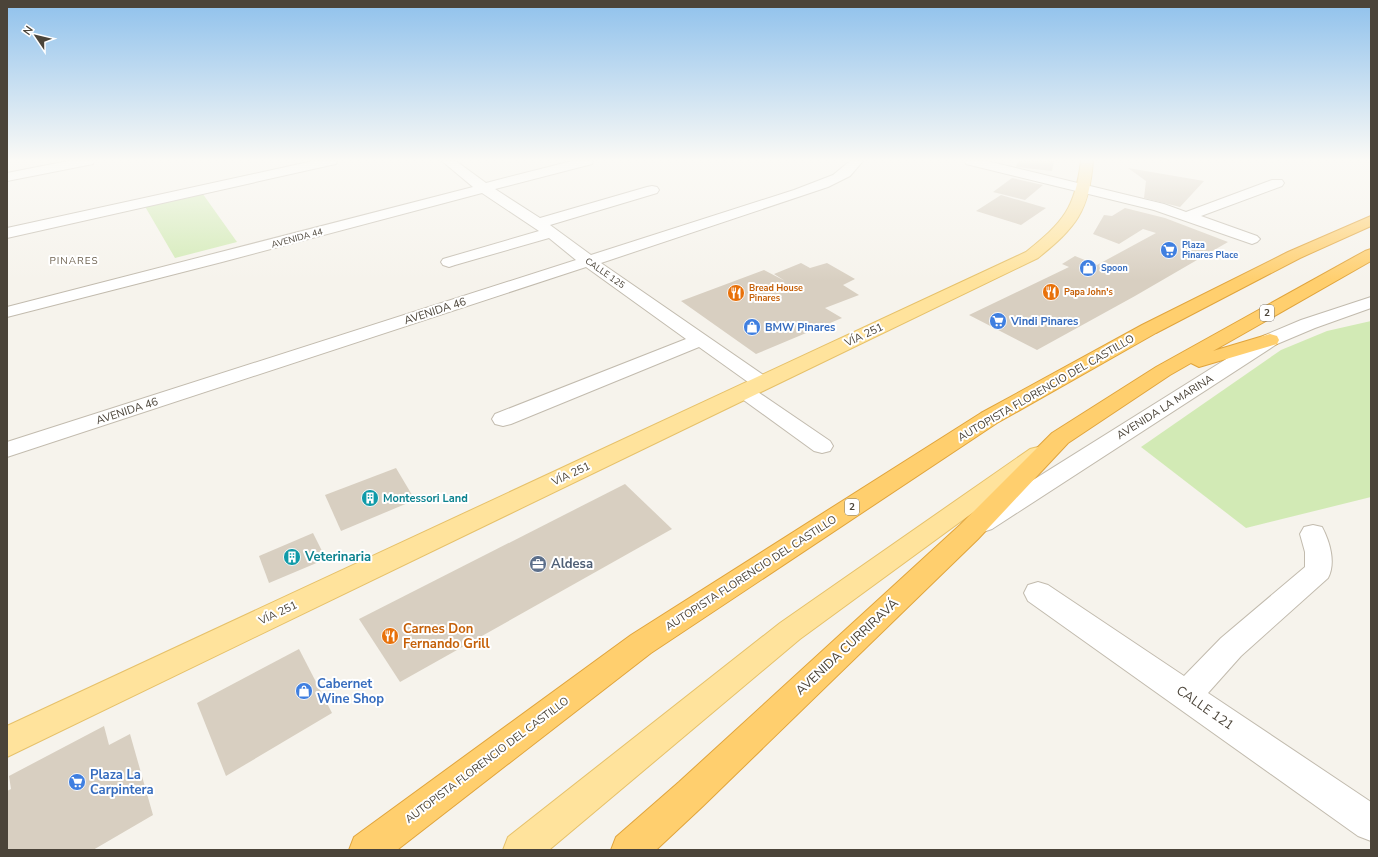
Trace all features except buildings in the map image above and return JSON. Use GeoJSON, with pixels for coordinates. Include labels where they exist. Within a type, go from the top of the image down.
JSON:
{"type":"FeatureCollection","features":[{"type":"Feature","properties":{"kind":"highway","name":"AUTOPISTA FLORENCIO DEL CASTILLO"},"geometry":{"type":"LineString","coordinates":[[367,850],[641,644],[989,418],[1163,322],[1294,255],[1371,220]]}},
{"type":"Feature","properties":{"kind":"highway","name":"2"},"geometry":{"type":"LineString","coordinates":[[1060,438],[1163,371],[1371,254]]}},
{"type":"Feature","properties":{"kind":"highway"},"geometry":{"type":"LineString","coordinates":[[1163,371],[1270,340]]}},
{"type":"Feature","properties":{"kind":"highway","name":"AVENIDA CURRIRAVÁ"},"geometry":{"type":"LineString","coordinates":[[629,850],[691,794],[969,532],[1060,438]]}},
{"type":"Feature","properties":{"kind":"main road","name":"VÍA 251"},"geometry":{"type":"LineString","coordinates":[[7,742],[1032,255],[1064,228],[1079,201]]}},
{"type":"Feature","properties":{"kind":"main road"},"geometry":{"type":"LineString","coordinates":[[521,850],[790,631],[1060,438]]}},
{"type":"Feature","properties":{"kind":"street"},"geometry":{"type":"LineString","coordinates":[[7,233],[151,201]]}},
{"type":"Feature","properties":{"kind":"street","name":"AVENIDA 44"},"geometry":{"type":"LineString","coordinates":[[7,312],[438,201]]}},
{"type":"Feature","properties":{"kind":"street","name":"CALLE 125"},"geometry":{"type":"LineString","coordinates":[[504,201],[545,227],[588,261],[700,340],[822,446]]}},
{"type":"Feature","properties":{"kind":"street"},"geometry":{"type":"LineString","coordinates":[[449,262],[620,201]]}},
{"type":"Feature","properties":{"kind":"street","name":"AVENIDA 46"},"geometry":{"type":"LineString","coordinates":[[7,450],[772,201]]}},
{"type":"Feature","properties":{"kind":"street"},"geometry":{"type":"LineString","coordinates":[[1132,201],[1188,216],[1252,239]]}},
{"type":"Feature","properties":{"kind":"street"},"geometry":{"type":"LineString","coordinates":[[1188,216],[1228,201]]}},
{"type":"Feature","properties":{"kind":"street","name":"AVENIDA LA MARINA"},"geometry":{"type":"LineString","coordinates":[[969,532],[1270,340],[1308,324],[1371,302]]}},
{"type":"Feature","properties":{"kind":"street"},"geometry":{"type":"LineString","coordinates":[[504,420],[700,340]]}},
{"type":"Feature","properties":{"kind":"street"},"geometry":{"type":"LineString","coordinates":[[1186,695],[1232,647],[1318,570],[1318,552],[1313,534]]}},
{"type":"Feature","properties":{"kind":"street","name":"CALLE 121"},"geometry":{"type":"LineString","coordinates":[[1038,593],[1371,823]]}},
{"type":"Feature","properties":{"kind":"street"},"geometry":{"type":"LineString","coordinates":[[646,850],[691,794]]}},
{"type":"Feature","properties":{"kind":"green space"},"geometry":{"type":"Polygon","coordinates":[[[152,201],[208,201],[237,242],[175,258],[143,203],[152,201]]]}},
{"type":"Feature","properties":{"kind":"green space"},"geometry":{"type":"Polygon","coordinates":[[[1371,321],[1371,497],[1246,528],[1141,447],[1281,350],[1327,331],[1371,321]]]}},
{"type":"Feature","properties":{"kind":"place","name":"Plaza Pinares Place"},"geometry":{"type":"Point","coordinates":[1169,250]}},
{"type":"Feature","properties":{"kind":"place","name":"Spoon"},"geometry":{"type":"Point","coordinates":[1088,268]}},
{"type":"Feature","properties":{"kind":"place","name":"Papa John's"},"geometry":{"type":"Point","coordinates":[1051,292]}},
{"type":"Feature","properties":{"kind":"place","name":"Bread House Pinares"},"geometry":{"type":"Point","coordinates":[736,293]}},
{"type":"Feature","properties":{"kind":"place","name":"Vindi Pinares"},"geometry":{"type":"Point","coordinates":[998,321]}},
{"type":"Feature","properties":{"kind":"place","name":"BMW Pinares"},"geometry":{"type":"Point","coordinates":[752,327]}},
{"type":"Feature","properties":{"kind":"place","name":"Montessori Land"},"geometry":{"type":"Point","coordinates":[370,498]}},
{"type":"Feature","properties":{"kind":"place","name":"Veterinaria"},"geometry":{"type":"Point","coordinates":[292,557]}},
{"type":"Feature","properties":{"kind":"place","name":"Aldesa"},"geometry":{"type":"Point","coordinates":[538,564]}},
{"type":"Feature","properties":{"kind":"place","name":"Carnes Don Fernando Grill"},"geometry":{"type":"Point","coordinates":[390,636]}},
{"type":"Feature","properties":{"kind":"place","name":"Cabernet Wine Shop"},"geometry":{"type":"Point","coordinates":[304,691]}},
{"type":"Feature","properties":{"kind":"place","name":"Plaza La Carpintera"},"geometry":{"type":"Point","coordinates":[77,782]}},
{"type":"Feature","properties":{"kind":"district","name":"PINARES"},"geometry":{"type":"Point","coordinates":[74,261]}}]}
